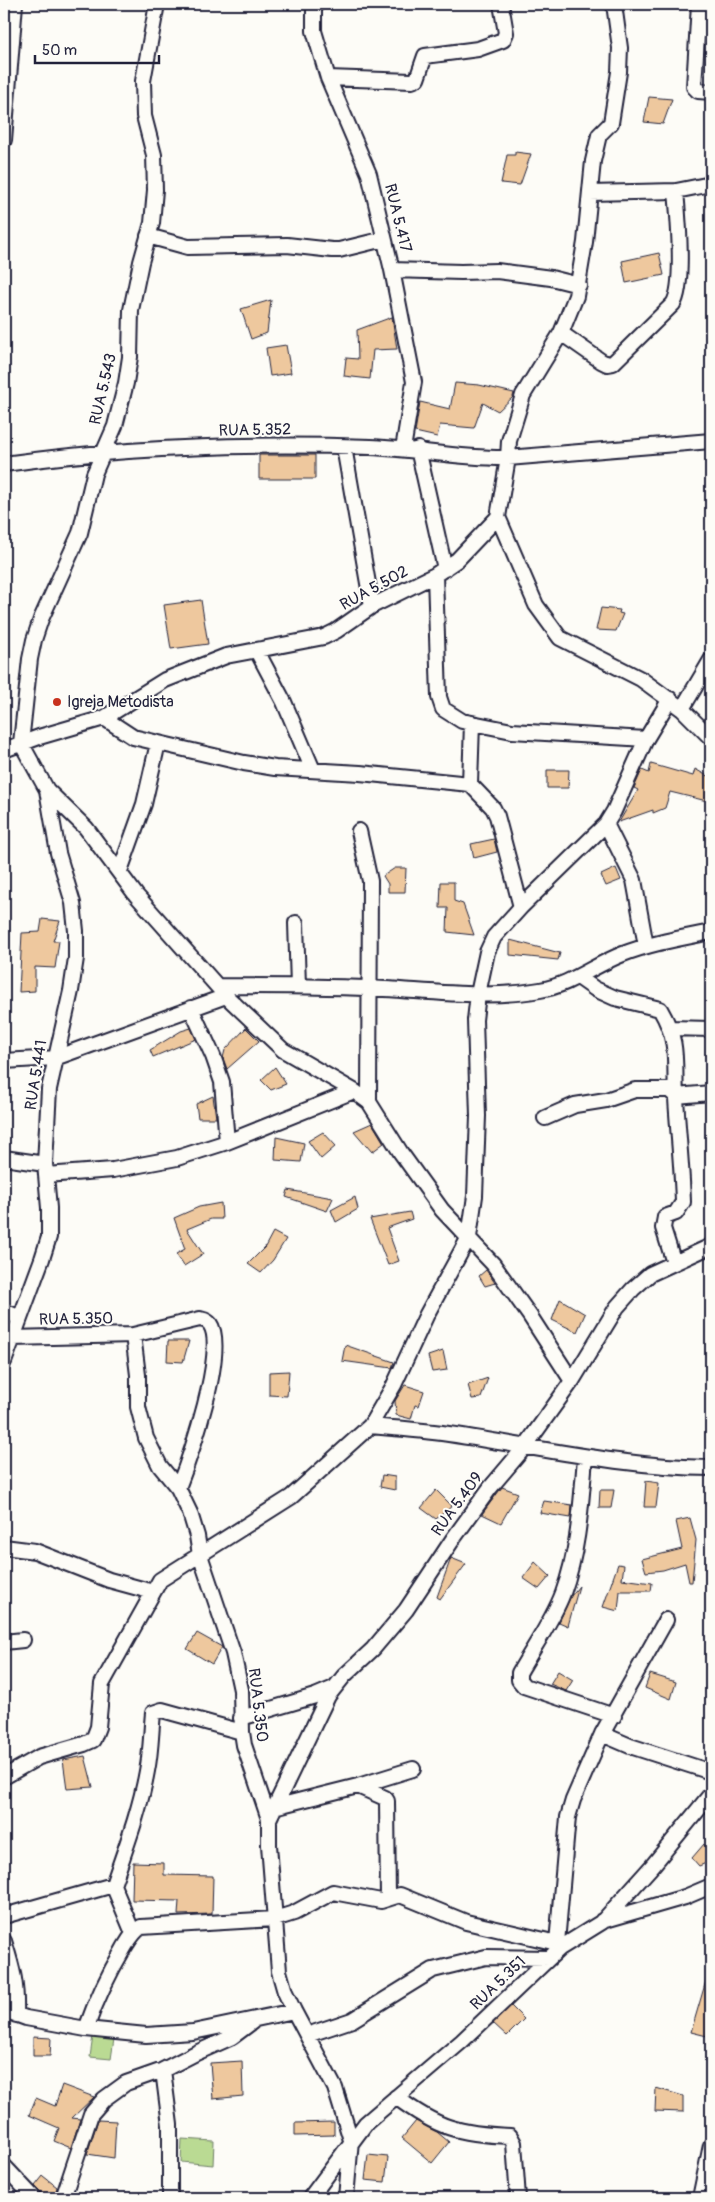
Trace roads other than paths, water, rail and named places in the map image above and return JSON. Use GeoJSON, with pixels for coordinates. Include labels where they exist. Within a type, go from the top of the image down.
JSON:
{"type":"FeatureCollection","features":[{"type":"Feature","properties":{"kind":"street"},"geometry":{"type":"LineString","coordinates":[[4,140],[15,4]]}},
{"type":"Feature","properties":{"kind":"street","name":"RUA 5.543"},"geometry":{"type":"LineString","coordinates":[[21,743],[30,659],[34,640],[41,619],[80,533],[94,474],[115,426],[126,383],[130,357],[131,310],[152,223],[155,190],[154,155],[144,116],[143,81],[157,4]]}},
{"type":"Feature","properties":{"kind":"street","name":"RUA 5.417"},"geometry":{"type":"LineString","coordinates":[[314,4],[314,31],[328,78],[369,174],[392,270],[414,382],[403,448]]}},
{"type":"Feature","properties":{"kind":"street"},"geometry":{"type":"LineString","coordinates":[[328,78],[418,80],[425,56],[478,49],[503,40],[506,32],[501,4]]}},
{"type":"Feature","properties":{"kind":"street"},"geometry":{"type":"LineString","coordinates":[[614,4],[620,48],[619,72],[611,123],[598,138],[593,160],[579,285],[561,333],[523,394],[509,442],[498,517],[536,605],[560,638],[641,679],[682,709],[711,738]]}},
{"type":"Feature","properties":{"kind":"street"},"geometry":{"type":"LineString","coordinates":[[699,4],[694,87],[698,91],[711,92]]}},
{"type":"Feature","properties":{"kind":"street"},"geometry":{"type":"LineString","coordinates":[[590,193],[676,191],[711,184]]}},
{"type":"Feature","properties":{"kind":"street"},"geometry":{"type":"LineString","coordinates":[[561,333],[601,361],[607,364],[612,363],[673,304],[677,294],[679,264],[676,191]]}},
{"type":"Feature","properties":{"kind":"street"},"geometry":{"type":"LineString","coordinates":[[148,236],[188,246],[287,245],[332,250],[384,239]]}},
{"type":"Feature","properties":{"kind":"street"},"geometry":{"type":"LineString","coordinates":[[392,270],[497,271],[544,277],[579,285]]}},
{"type":"Feature","properties":{"kind":"street"},"geometry":{"type":"LineString","coordinates":[[508,458],[711,441]]}},
{"type":"Feature","properties":{"kind":"street","name":"RUA 5.352"},"geometry":{"type":"LineString","coordinates":[[4,464],[136,450],[265,446],[403,448],[482,458],[508,458]]}},
{"type":"Feature","properties":{"kind":"street"},"geometry":{"type":"LineString","coordinates":[[344,447],[372,606]]}},
{"type":"Feature","properties":{"kind":"street"},"geometry":{"type":"LineString","coordinates":[[418,449],[440,572],[439,697],[443,709],[451,716],[472,723],[512,731],[646,739]]}},
{"type":"Feature","properties":{"kind":"street","name":"RUA 5.502"},"geometry":{"type":"LineString","coordinates":[[4,750],[104,718],[165,680],[226,656],[324,637],[372,606],[440,572],[458,560],[498,517]]}},
{"type":"Feature","properties":{"kind":"street"},"geometry":{"type":"LineString","coordinates":[[258,651],[284,702],[312,770]]}},
{"type":"Feature","properties":{"kind":"street"},"geometry":{"type":"LineString","coordinates":[[682,709],[711,660]]}},
{"type":"Feature","properties":{"kind":"street"},"geometry":{"type":"LineString","coordinates":[[4,1777],[39,1757],[92,1740],[98,1727],[102,1684],[160,1580],[291,1497],[370,1426],[394,1386],[427,1314],[469,1237],[475,1196],[478,1116],[476,1066],[478,994],[487,952],[494,937],[521,907],[606,824],[614,811],[646,739],[670,699]]}},
{"type":"Feature","properties":{"kind":"street"},"geometry":{"type":"LineString","coordinates":[[104,718],[134,737],[269,767],[360,773],[470,784],[494,808],[521,907]]}},
{"type":"Feature","properties":{"kind":"street"},"geometry":{"type":"LineString","coordinates":[[470,784],[472,723]]}},
{"type":"Feature","properties":{"kind":"street"},"geometry":{"type":"LineString","coordinates":[[21,743],[47,790],[86,828],[120,871],[136,895],[222,991],[283,1050],[354,1091],[368,1102],[401,1153],[442,1210],[493,1264],[525,1308],[572,1381]]}},
{"type":"Feature","properties":{"kind":"street"},"geometry":{"type":"LineString","coordinates":[[120,871],[144,804],[158,743]]}},
{"type":"Feature","properties":{"kind":"street","name":"RUA 5.441"},"geometry":{"type":"LineString","coordinates":[[4,1362],[42,1259],[48,1237],[49,1208],[45,1169],[49,1089],[71,991],[76,958],[73,903],[58,853],[47,790]]}},
{"type":"Feature","properties":{"kind":"street"},"geometry":{"type":"LineString","coordinates":[[606,824],[634,880],[646,946]]}},
{"type":"Feature","properties":{"kind":"street"},"geometry":{"type":"LineString","coordinates":[[359,831],[370,881],[368,1102]]}},
{"type":"Feature","properties":{"kind":"street"},"geometry":{"type":"LineString","coordinates":[[296,923],[298,986]]}},
{"type":"Feature","properties":{"kind":"street"},"geometry":{"type":"LineString","coordinates":[[4,1060],[55,1058],[191,1008],[222,991],[298,986],[519,994],[560,986],[603,962],[646,946],[711,932]]}},
{"type":"Feature","properties":{"kind":"street"},"geometry":{"type":"LineString","coordinates":[[578,977],[596,989],[615,998],[660,1009],[670,1028],[676,1052],[676,1096],[683,1202],[676,1213],[665,1217],[663,1228],[674,1263]]}},
{"type":"Feature","properties":{"kind":"street"},"geometry":{"type":"LineString","coordinates":[[191,1008],[213,1056],[222,1082],[227,1142]]}},
{"type":"Feature","properties":{"kind":"street"},"geometry":{"type":"LineString","coordinates":[[670,1028],[711,1029]]}},
{"type":"Feature","properties":{"kind":"street"},"geometry":{"type":"LineString","coordinates":[[545,1118],[575,1105],[606,1100],[635,1090],[669,1090],[676,1096],[711,1093]]}},
{"type":"Feature","properties":{"kind":"street"},"geometry":{"type":"LineString","coordinates":[[4,1158],[45,1169],[113,1170],[177,1158],[227,1142],[354,1091]]}},
{"type":"Feature","properties":{"kind":"street","name":"RUA 5.409"},"geometry":{"type":"LineString","coordinates":[[272,1813],[315,1720],[335,1687],[373,1649],[406,1610],[453,1539],[490,1488],[524,1448],[572,1381],[617,1307],[632,1289],[650,1274],[711,1246]]}},
{"type":"Feature","properties":{"kind":"street"},"geometry":{"type":"LineString","coordinates":[[4,1311],[20,1318]]}},
{"type":"Feature","properties":{"kind":"street"},"geometry":{"type":"LineString","coordinates":[[133,1335],[200,1319],[207,1321],[211,1325],[214,1344],[212,1374],[191,1454],[178,1488]]}},
{"type":"Feature","properties":{"kind":"street","name":"RUA 5.350"},"geometry":{"type":"LineString","coordinates":[[12,1338],[133,1335],[138,1375],[138,1407],[146,1438],[160,1466],[178,1488],[192,1520],[200,1555],[233,1653],[241,1690],[242,1732],[272,1813],[269,1845],[279,1971],[285,1992],[294,2011],[336,2088],[351,2140]]}},
{"type":"Feature","properties":{"kind":"street"},"geometry":{"type":"LineString","coordinates":[[370,1426],[442,1433],[585,1458],[670,1467],[711,1468]]}},
{"type":"Feature","properties":{"kind":"street"},"geometry":{"type":"LineString","coordinates":[[585,1458],[579,1528],[572,1563],[562,1595],[519,1674],[519,1680],[524,1686],[614,1716]]}},
{"type":"Feature","properties":{"kind":"street"},"geometry":{"type":"LineString","coordinates":[[4,1547],[35,1551],[108,1580],[152,1592]]}},
{"type":"Feature","properties":{"kind":"street"},"geometry":{"type":"LineString","coordinates":[[86,2030],[100,1990],[134,1933],[141,1927],[275,1920],[294,1913],[332,1892],[381,1901],[394,1896],[405,1896],[440,1914],[559,1946],[568,1817],[572,1800],[602,1734],[614,1716],[666,1620]]}},
{"type":"Feature","properties":{"kind":"street"},"geometry":{"type":"LineString","coordinates":[[4,1642],[23,1640]]}},
{"type":"Feature","properties":{"kind":"street"},"geometry":{"type":"LineString","coordinates":[[241,1718],[316,1696],[335,1687]]}},
{"type":"Feature","properties":{"kind":"street"},"geometry":{"type":"LineString","coordinates":[[134,1933],[113,1885],[136,1818],[144,1788],[148,1768],[153,1713],[162,1710],[242,1732]]}},
{"type":"Feature","properties":{"kind":"street"},"geometry":{"type":"LineString","coordinates":[[602,1734],[630,1746],[711,1772]]}},
{"type":"Feature","properties":{"kind":"street"},"geometry":{"type":"LineString","coordinates":[[272,1813],[413,1769]]}},
{"type":"Feature","properties":{"kind":"street"},"geometry":{"type":"LineString","coordinates":[[358,1786],[381,1796],[387,1801],[388,1899]]}},
{"type":"Feature","properties":{"kind":"street","name":"RUA 5.351"},"geometry":{"type":"LineString","coordinates":[[310,2198],[351,2140],[366,2123],[462,2041],[549,1958],[559,1946],[602,1922],[653,1865],[711,1794]]}},
{"type":"Feature","properties":{"kind":"street"},"geometry":{"type":"LineString","coordinates":[[4,1916],[113,1885]]}},
{"type":"Feature","properties":{"kind":"street"},"geometry":{"type":"LineString","coordinates":[[602,1922],[661,1905],[711,1886]]}},
{"type":"Feature","properties":{"kind":"street"},"geometry":{"type":"LineString","coordinates":[[4,1941],[18,1992],[10,2012],[86,2030],[146,2035],[193,2032],[294,2011]]}},
{"type":"Feature","properties":{"kind":"street"},"geometry":{"type":"LineString","coordinates":[[307,2035],[352,2020],[432,1970],[486,1957],[549,1958]]}},
{"type":"Feature","properties":{"kind":"street"},"geometry":{"type":"LineString","coordinates":[[63,2198],[91,2114],[104,2099],[126,2083],[163,2070],[232,2037],[253,2020]]}},
{"type":"Feature","properties":{"kind":"street"},"geometry":{"type":"LineString","coordinates":[[163,2070],[170,2125],[170,2198]]}},
{"type":"Feature","properties":{"kind":"street"},"geometry":{"type":"LineString","coordinates":[[396,2098],[422,2116],[458,2131],[510,2136],[514,2143],[518,2198]]}},
{"type":"Feature","properties":{"kind":"street"},"geometry":{"type":"LineString","coordinates":[[346,2198],[351,2140]]}},
{"type":"Feature","properties":{"kind":"street"},"geometry":{"type":"LineString","coordinates":[[700,2198],[709,2163],[711,2145]]}},
{"type":"Feature","properties":{"kind":"street"},"geometry":{"type":"LineString","coordinates":[[4,2166],[34,2198]]}},
{"type":"Feature","properties":{"kind":"place","name":"Igreja Metodista"},"geometry":{"type":"Point","coordinates":[57,702]}}]}
